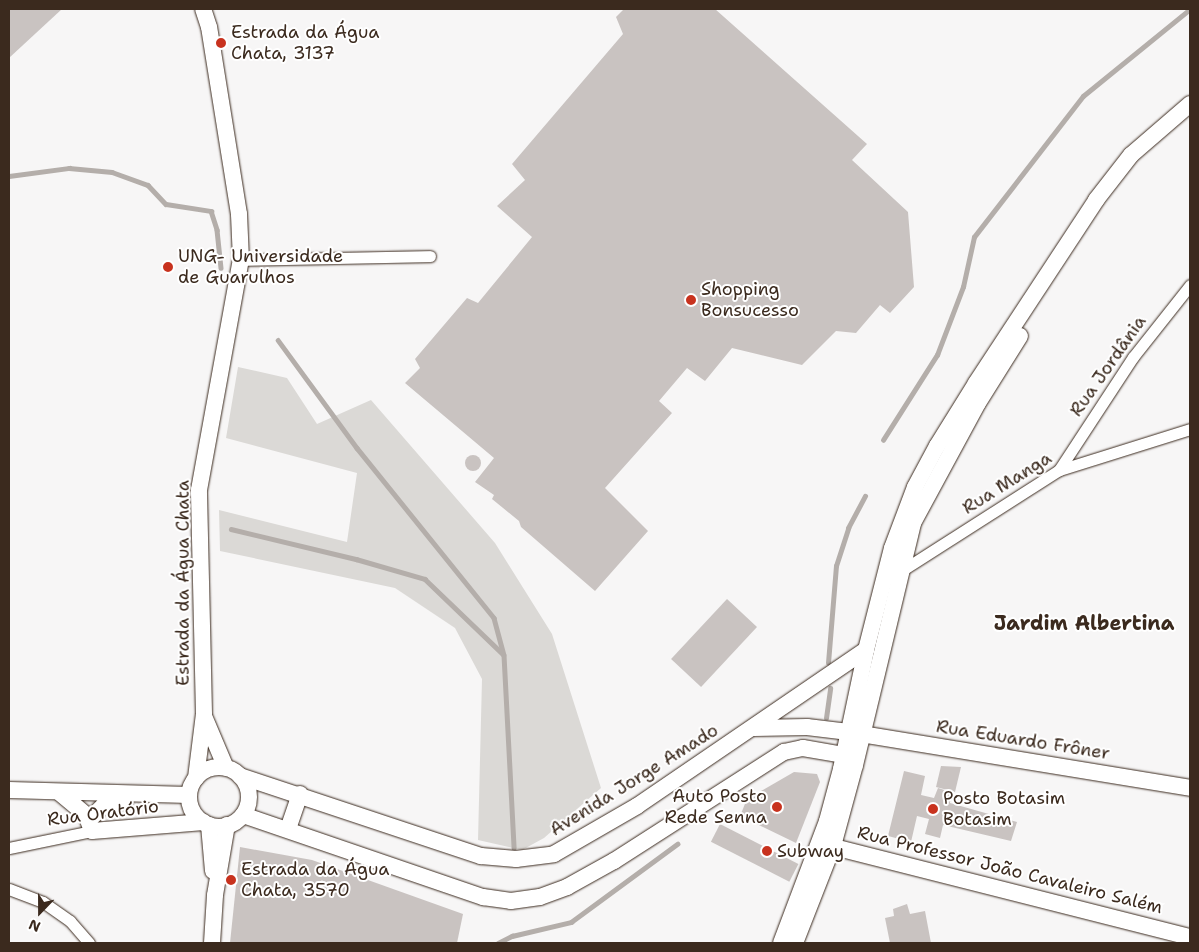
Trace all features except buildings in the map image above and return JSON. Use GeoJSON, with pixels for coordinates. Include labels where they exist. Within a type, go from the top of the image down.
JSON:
{"type":"FeatureCollection","features":[{"type":"Feature","properties":{"kind":"street","name":"Estrada da Água Chata"},"geometry":{"type":"LineString","coordinates":[[196,778],[204,714],[199,490],[241,260],[239,214],[209,27],[203,9]]}},
{"type":"Feature","properties":{"kind":"street"},"geometry":{"type":"LineString","coordinates":[[781,943],[826,845],[844,755],[856,733],[866,650],[892,548],[915,487],[937,446],[976,383],[1102,193],[1131,155],[1190,104]]}},
{"type":"Feature","properties":{"kind":"street"},"geometry":{"type":"LineString","coordinates":[[796,943],[826,845],[901,571],[912,523],[978,403],[1129,169],[1174,127],[1190,116]]}},
{"type":"Feature","properties":{"kind":"street"},"geometry":{"type":"LineString","coordinates":[[241,260],[430,256]]}},
{"type":"Feature","properties":{"kind":"street","name":"Rua Jordânia"},"geometry":{"type":"LineString","coordinates":[[1059,470],[1133,357],[1190,285]]}},
{"type":"Feature","properties":{"kind":"street","name":"Rua Manga"},"geometry":{"type":"LineString","coordinates":[[883,583],[1059,470],[1190,429]]}},
{"type":"Feature","properties":{"kind":"street","name":"Avenida Jorge Amado"},"geometry":{"type":"LineString","coordinates":[[233,772],[481,856],[516,859],[539,857],[554,854],[637,806],[866,650]]}},
{"type":"Feature","properties":{"kind":"street","name":"Estrada da Água Chata"},"geometry":{"type":"LineString","coordinates":[[204,714],[233,772]]}},
{"type":"Feature","properties":{"kind":"street"},"geometry":{"type":"LineString","coordinates":[[754,728],[807,727],[856,733]]}},
{"type":"Feature","properties":{"kind":"street","name":"Rua Eduardo Frôner"},"geometry":{"type":"LineString","coordinates":[[856,733],[1190,788]]}},
{"type":"Feature","properties":{"kind":"street"},"geometry":{"type":"LineString","coordinates":[[243,815],[483,897],[510,901],[530,898],[567,887],[614,862],[784,752],[803,748],[844,755]]}},
{"type":"Feature","properties":{"kind":"street"},"geometry":{"type":"LineString","coordinates":[[215,767],[233,772],[245,783],[249,799],[243,815],[227,825],[207,824],[192,811],[189,795],[196,778],[204,771],[215,767]]}},
{"type":"Feature","properties":{"kind":"street"},"geometry":{"type":"LineString","coordinates":[[9,790],[154,796],[189,795]]}},
{"type":"Feature","properties":{"kind":"street"},"geometry":{"type":"LineString","coordinates":[[60,793],[82,810],[91,826],[104,805],[154,796]]}},
{"type":"Feature","properties":{"kind":"street"},"geometry":{"type":"LineString","coordinates":[[288,829],[300,794]]}},
{"type":"Feature","properties":{"kind":"street"},"geometry":{"type":"LineString","coordinates":[[207,824],[215,895]]}},
{"type":"Feature","properties":{"kind":"street","name":"Rua Oratório"},"geometry":{"type":"LineString","coordinates":[[9,848],[91,826],[207,824]]}},
{"type":"Feature","properties":{"kind":"street"},"geometry":{"type":"LineString","coordinates":[[212,943],[215,895],[227,825]]}},
{"type":"Feature","properties":{"kind":"street","name":"Rua Professor João Cavaleiro Salém"},"geometry":{"type":"LineString","coordinates":[[826,845],[1190,937]]}},
{"type":"Feature","properties":{"kind":"street"},"geometry":{"type":"LineString","coordinates":[[9,889],[49,907],[70,920],[89,943]]}},
{"type":"Feature","properties":{"kind":"shaded area"},"geometry":{"type":"Polygon","coordinates":[[[238,367],[287,378],[317,424],[371,400],[495,543],[552,634],[601,788],[544,838],[522,850],[478,840],[482,679],[455,628],[395,588],[220,551],[219,510],[347,542],[357,473],[226,438],[238,367]]]}},
{"type":"Feature","properties":{"kind":"waterway"},"geometry":{"type":"LineString","coordinates":[[883,440],[937,355],[963,287],[974,237],[1083,96],[1190,9]]}},
{"type":"Feature","properties":{"kind":"waterway"},"geometry":{"type":"LineString","coordinates":[[9,176],[69,168],[112,172],[148,185],[166,204],[211,211],[217,230],[221,268]]}},
{"type":"Feature","properties":{"kind":"waterway"},"geometry":{"type":"LineString","coordinates":[[278,340],[357,448],[494,618],[504,655],[514,848]]}},
{"type":"Feature","properties":{"kind":"waterway"},"geometry":{"type":"LineString","coordinates":[[828,663],[836,566],[848,528],[865,496]]}},
{"type":"Feature","properties":{"kind":"waterway"},"geometry":{"type":"LineString","coordinates":[[231,529],[356,559],[425,579],[503,654]]}},
{"type":"Feature","properties":{"kind":"waterway"},"geometry":{"type":"LineString","coordinates":[[826,718],[830,688]]}},
{"type":"Feature","properties":{"kind":"waterway"},"geometry":{"type":"LineString","coordinates":[[498,943],[512,936],[571,922],[677,844]]}},
{"type":"Feature","properties":{"kind":"place","name":"Estrada da Água Chata, 3137"},"geometry":{"type":"Point","coordinates":[221,43]}},
{"type":"Feature","properties":{"kind":"place","name":"UNG- Universidade de Guarulhos"},"geometry":{"type":"Point","coordinates":[168,267]}},
{"type":"Feature","properties":{"kind":"place","name":"Shopping Bonsucesso"},"geometry":{"type":"Point","coordinates":[691,300]}},
{"type":"Feature","properties":{"kind":"place","name":"Auto Posto Rede Senna"},"geometry":{"type":"Point","coordinates":[777,807]}},
{"type":"Feature","properties":{"kind":"place","name":"Posto Botasim Botasim"},"geometry":{"type":"Point","coordinates":[933,809]}},
{"type":"Feature","properties":{"kind":"place","name":"Subway"},"geometry":{"type":"Point","coordinates":[767,851]}},
{"type":"Feature","properties":{"kind":"place","name":"Estrada da Água Chata, 3570"},"geometry":{"type":"Point","coordinates":[231,880]}},
{"type":"Feature","properties":{"kind":"district","name":"Jardim Albertina"},"geometry":{"type":"Point","coordinates":[1084,623]}}]}
